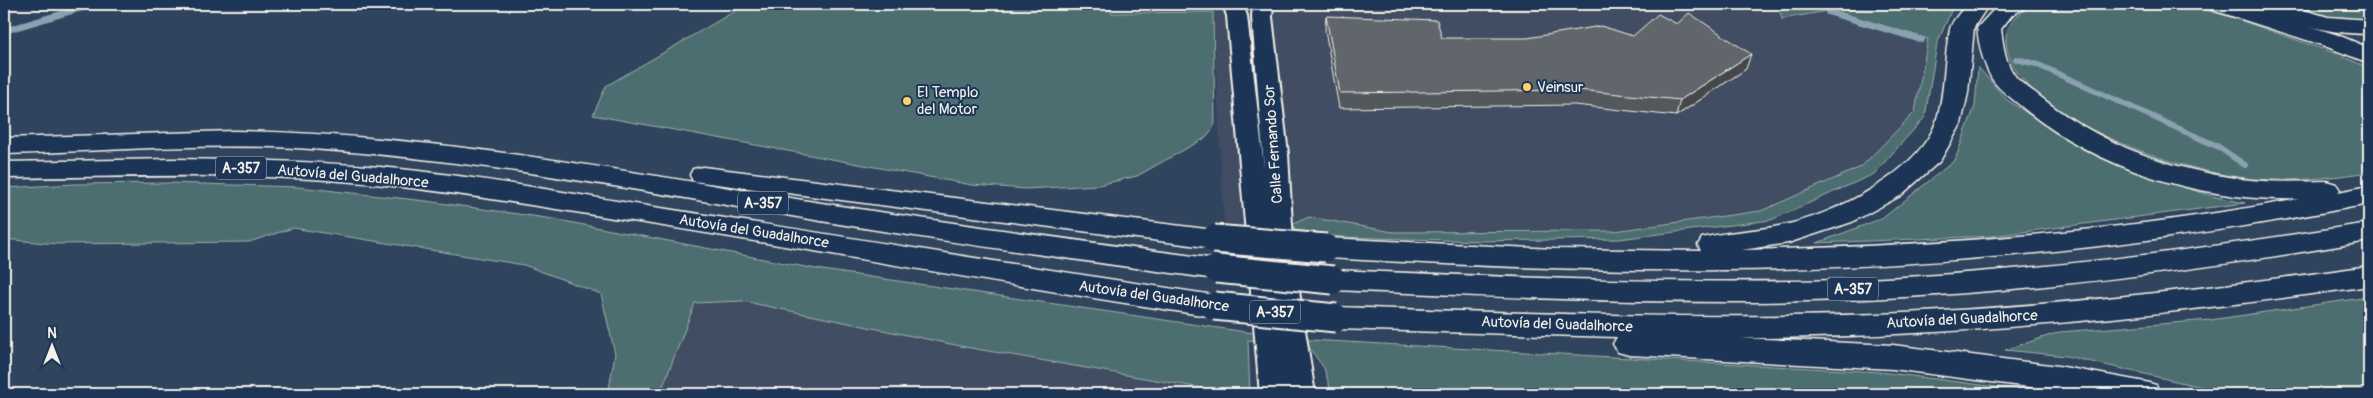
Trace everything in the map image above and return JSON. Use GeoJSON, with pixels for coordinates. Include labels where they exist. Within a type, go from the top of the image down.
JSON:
{"type":"FeatureCollection","features":[{"type":"Feature","properties":{"kind":"main road"},"geometry":{"type":"LineString","coordinates":[[1488,256],[1703,247],[1788,234],[1842,216],[1890,190],[1930,156],[1948,124],[1956,93],[1962,27],[1978,4]]}},
{"type":"Feature","properties":{"kind":"main road"},"geometry":{"type":"LineString","coordinates":[[2015,4],[2004,10],[1990,28],[1991,52],[2005,79],[2030,103],[2082,136],[2134,160],[2196,179],[2257,190],[2326,190],[2369,184]]}},
{"type":"Feature","properties":{"kind":"main road"},"geometry":{"type":"LineString","coordinates":[[2218,4],[2330,40],[2369,56]]}},
{"type":"Feature","properties":{"kind":"main road"},"geometry":{"type":"LineString","coordinates":[[2264,4],[2321,23],[2369,42]]}},
{"type":"Feature","properties":{"kind":"main road"},"geometry":{"type":"LineString","coordinates":[[2321,23],[2369,27]]}},
{"type":"Feature","properties":{"kind":"main road","name":"Autovía del Guadalhorce"},"geometry":{"type":"LineString","coordinates":[[4,146],[162,140],[309,141],[411,150],[570,171],[893,224],[1216,269],[1334,280],[1624,292],[1866,289],[2077,274],[2249,252],[2369,232]]}},
{"type":"Feature","properties":{"kind":"main road"},"geometry":{"type":"LineString","coordinates":[[309,141],[410,140],[1214,239],[1326,248],[1488,256],[1643,260],[1782,259],[1924,252],[2068,241],[2210,223],[2369,195]]}},
{"type":"Feature","properties":{"kind":"main road","name":"Autovía del Guadalhorce"},"geometry":{"type":"LineString","coordinates":[[4,170],[184,167],[286,169],[382,176],[497,191],[836,244],[1032,279],[1214,306],[1336,318],[1633,327],[1837,326],[2086,312],[2226,297],[2369,276]]}},
{"type":"Feature","properties":{"kind":"main road"},"geometry":{"type":"LineString","coordinates":[[1336,318],[1497,338],[1893,357],[2058,378],[2145,394]]}},
{"type":"Feature","properties":{"kind":"street","name":"Calle Fernando Sor"},"geometry":{"type":"LineString","coordinates":[[1234,4],[1274,285]]}},
{"type":"Feature","properties":{"kind":"street","name":"Calle Fernando Sor"},"geometry":{"type":"LineString","coordinates":[[1262,4],[1276,154],[1278,225],[1274,285]]}},
{"type":"Feature","properties":{"kind":"street"},"geometry":{"type":"LineString","coordinates":[[1274,285],[1275,394]]}},
{"type":"Feature","properties":{"kind":"street"},"geometry":{"type":"LineString","coordinates":[[1274,285],[1300,394]]}},
{"type":"Feature","properties":{"kind":"shaded area"},"geometry":{"type":"Polygon","coordinates":[[[1213,4],[1805,4],[1928,39],[1915,112],[1861,167],[1761,211],[1614,231],[1393,232],[1309,217],[1284,228],[1224,228],[1213,4]]]}},
{"type":"Feature","properties":{"kind":"shaded area"},"geometry":{"type":"Polygon","coordinates":[[[742,301],[965,347],[1236,394],[660,394],[695,303],[742,301]]]}},
{"type":"Feature","properties":{"kind":"green space","name":"El Templo del Motor"},"geometry":{"type":"Polygon","coordinates":[[[747,4],[1111,5],[1111,13],[1213,12],[1215,124],[1207,137],[1137,176],[1099,185],[1026,189],[972,185],[593,115],[606,86],[747,4]]]}},
{"type":"Feature","properties":{"kind":"green space"},"geometry":{"type":"Polygon","coordinates":[[[1778,4],[1954,4],[1937,44],[1925,117],[1874,174],[1771,220],[1619,239],[1482,241],[1340,237],[1284,228],[1309,217],[1393,232],[1614,231],[1761,211],[1861,167],[1915,112],[1928,39],[1832,10],[1782,19],[1778,4]]]}},
{"type":"Feature","properties":{"kind":"green space"},"geometry":{"type":"Polygon","coordinates":[[[2037,4],[2184,4],[2234,18],[2337,54],[2369,68],[2369,172],[2290,180],[2251,179],[2231,176],[2186,166],[2156,156],[2123,144],[2089,128],[2058,110],[2032,90],[2014,67],[2006,42],[2008,29],[2015,18],[2037,4]]]}},
{"type":"Feature","properties":{"kind":"green space"},"geometry":{"type":"Polygon","coordinates":[[[2278,4],[2369,4],[2369,19],[2338,19],[2278,4]]]}},
{"type":"Feature","properties":{"kind":"green space"},"geometry":{"type":"Polygon","coordinates":[[[1978,67],[2007,100],[2073,143],[2149,177],[2216,197],[2245,203],[1992,236],[1817,243],[1883,218],[1955,160],[1975,106],[1978,67]]]}},
{"type":"Feature","properties":{"kind":"green space"},"geometry":{"type":"Polygon","coordinates":[[[169,183],[298,187],[426,201],[553,219],[816,269],[1311,340],[1880,372],[2052,394],[1378,394],[1331,391],[1324,368],[1308,346],[1248,340],[1250,394],[1236,394],[965,347],[742,301],[695,303],[660,394],[608,394],[615,354],[601,294],[524,265],[293,228],[249,242],[56,244],[4,239],[4,188],[74,184],[169,183]]]}},
{"type":"Feature","properties":{"kind":"green space"},"geometry":{"type":"Polygon","coordinates":[[[2369,297],[2369,394],[2232,394],[2066,356],[2005,350],[2060,332],[2210,320],[2369,297]]]}},
{"type":"Feature","properties":{"kind":"building","name":"Veinsur"},"geometry":{"type":"Polygon","coordinates":[[[1689,13],[1751,54],[1680,100],[1578,90],[1340,93],[1326,16],[1437,20],[1442,38],[1527,38],[1601,26],[1633,36],[1658,14],[1677,24],[1689,13]]]}},
{"type":"Feature","properties":{"kind":"waterway"},"geometry":{"type":"LineString","coordinates":[[4,31],[95,4]]}},
{"type":"Feature","properties":{"kind":"waterway"},"geometry":{"type":"LineString","coordinates":[[1828,12],[1922,40]]}},
{"type":"Feature","properties":{"kind":"waterway"},"geometry":{"type":"LineString","coordinates":[[2016,59],[2036,64],[2217,146],[2245,165]]}},
{"type":"Feature","properties":{"kind":"place","name":"Veinsur"},"geometry":{"type":"Point","coordinates":[1527,87]}},
{"type":"Feature","properties":{"kind":"place","name":"El Templo del Motor"},"geometry":{"type":"Point","coordinates":[907,101]}}]}
